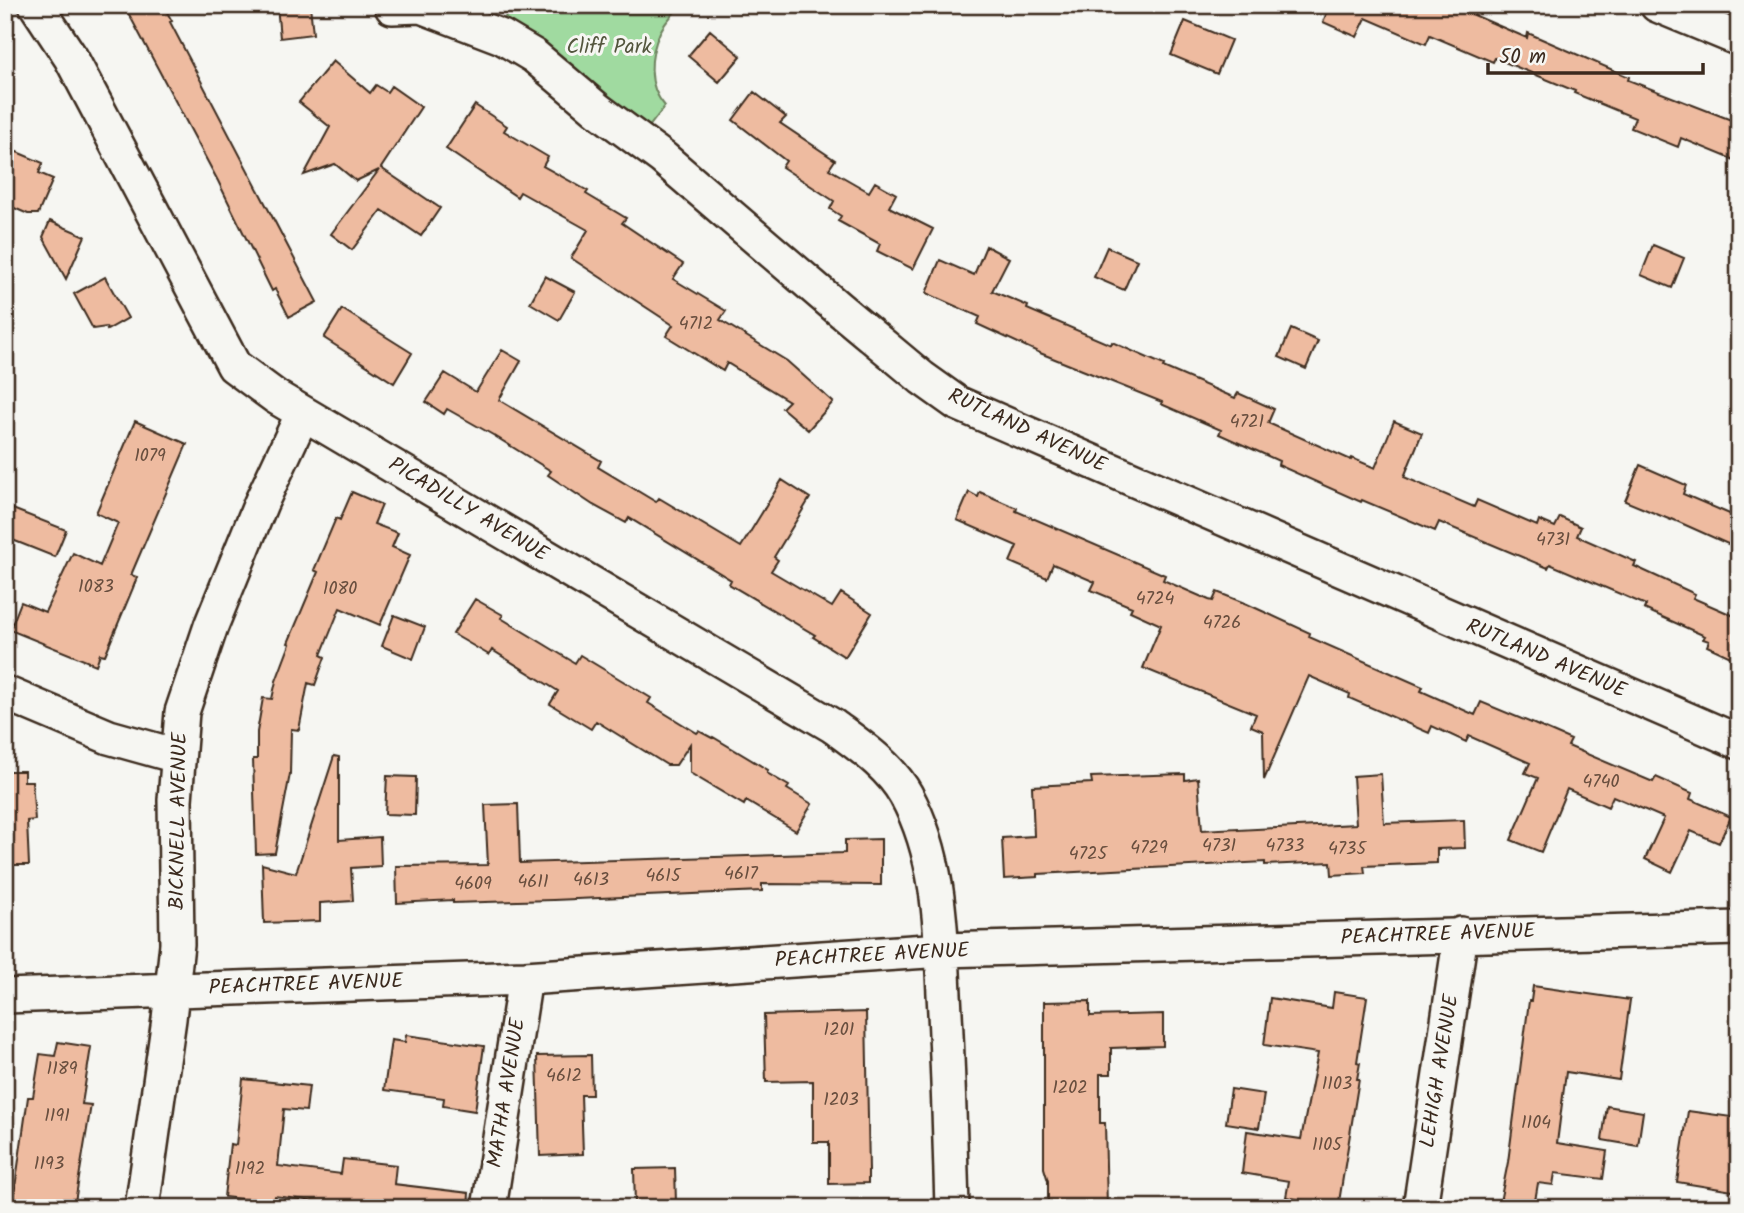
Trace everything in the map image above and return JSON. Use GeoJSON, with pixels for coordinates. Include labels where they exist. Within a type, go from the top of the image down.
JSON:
{"type":"FeatureCollection","features":[{"type":"Feature","properties":{"kind":"street","name":"PICADILLY AVENUE"},"geometry":{"type":"LineString","coordinates":[[36,5],[71,58],[234,366],[276,397],[833,726],[863,748],[894,777],[923,832],[938,900],[952,1208]]}},
{"type":"Feature","properties":{"kind":"street"},"geometry":{"type":"LineString","coordinates":[[1657,5],[1739,40]]}},
{"type":"Feature","properties":{"kind":"street","name":"RUTLAND AVENUE"},"geometry":{"type":"LineString","coordinates":[[391,7],[421,6],[502,37],[534,56],[598,110],[663,158],[838,308],[922,378],[957,403],[1739,742]]}},
{"type":"Feature","properties":{"kind":"street","name":"BICKNELL AVENUE"},"geometry":{"type":"LineString","coordinates":[[142,1208],[177,944],[175,800],[182,712],[211,626],[261,503],[303,413]]}},
{"type":"Feature","properties":{"kind":"street"},"geometry":{"type":"LineString","coordinates":[[5,693],[109,737],[177,756]]}},
{"type":"Feature","properties":{"kind":"street","name":"PEACHTREE AVENUE"},"geometry":{"type":"LineString","coordinates":[[5,996],[524,978],[942,950],[1739,928]]}},
{"type":"Feature","properties":{"kind":"street","name":"LEHIGH AVENUE"},"geometry":{"type":"LineString","coordinates":[[1420,1208],[1461,934]]}},
{"type":"Feature","properties":{"kind":"street","name":"MATHA AVENUE"},"geometry":{"type":"LineString","coordinates":[[489,1208],[524,978]]}},
{"type":"Feature","properties":{"kind":"green space","name":"Cliff Park"},"geometry":{"type":"Polygon","coordinates":[[[513,5],[681,5],[664,25],[656,41],[652,61],[653,80],[665,106],[645,132],[502,22],[513,5]]]}},
{"type":"Feature","properties":{"kind":"building"},"geometry":{"type":"Polygon","coordinates":[[[124,5],[163,5],[317,302],[289,317],[275,289],[272,291],[218,181],[124,5]]]}},
{"type":"Feature","properties":{"kind":"building"},"geometry":{"type":"Polygon","coordinates":[[[277,5],[310,5],[313,34],[280,38],[277,5]]]}},
{"type":"Feature","properties":{"kind":"building"},"geometry":{"type":"Polygon","coordinates":[[[1330,5],[1451,5],[1527,38],[1528,33],[1629,77],[1628,80],[1739,123],[1739,162],[1681,138],[1678,147],[1631,128],[1635,118],[1495,58],[1493,62],[1430,35],[1426,44],[1366,18],[1357,37],[1323,22],[1330,5]]]}},
{"type":"Feature","properties":{"kind":"building"},"geometry":{"type":"Polygon","coordinates":[[[1185,21],[1231,40],[1217,74],[1171,55],[1185,21]]]}},
{"type":"Feature","properties":{"kind":"building"},"geometry":{"type":"Polygon","coordinates":[[[710,30],[741,56],[719,82],[688,56],[710,30]]]}},
{"type":"Feature","properties":{"kind":"building"},"geometry":{"type":"Polygon","coordinates":[[[333,61],[370,93],[376,85],[387,92],[391,86],[421,107],[381,168],[440,208],[421,236],[382,210],[352,250],[331,234],[379,170],[356,181],[335,164],[304,175],[330,127],[299,102],[333,61]]]}},
{"type":"Feature","properties":{"kind":"building"},"geometry":{"type":"Polygon","coordinates":[[[754,92],[786,117],[780,123],[835,160],[829,169],[869,192],[875,182],[896,194],[889,207],[933,229],[913,269],[877,251],[880,244],[838,221],[841,216],[830,209],[834,201],[782,167],[786,161],[733,120],[754,92]]]}},
{"type":"Feature","properties":{"kind":"building"},"geometry":{"type":"Polygon","coordinates":[[[475,105],[507,126],[504,131],[548,157],[543,166],[588,191],[586,194],[626,218],[622,223],[683,264],[673,279],[726,311],[720,320],[787,361],[833,402],[808,430],[782,408],[789,401],[727,363],[723,371],[666,336],[673,325],[571,258],[588,230],[520,192],[517,197],[446,149],[475,105]]]}},
{"type":"Feature","properties":{"kind":"building"},"geometry":{"type":"Polygon","coordinates":[[[5,147],[43,163],[39,173],[53,179],[38,214],[28,214],[5,204],[5,147]]]}},
{"type":"Feature","properties":{"kind":"building"},"geometry":{"type":"Polygon","coordinates":[[[50,221],[85,236],[66,279],[43,237],[50,221]]]}},
{"type":"Feature","properties":{"kind":"building"},"geometry":{"type":"Polygon","coordinates":[[[1653,245],[1684,258],[1672,288],[1641,275],[1653,245]]]}},
{"type":"Feature","properties":{"kind":"building"},"geometry":{"type":"Polygon","coordinates":[[[986,246],[1009,258],[992,291],[1028,306],[1027,309],[1111,345],[1112,342],[1235,398],[1238,393],[1274,409],[1268,423],[1351,460],[1352,458],[1375,468],[1394,421],[1422,433],[1404,477],[1474,507],[1477,500],[1537,526],[1539,520],[1555,527],[1560,517],[1581,527],[1577,536],[1636,562],[1634,566],[1695,594],[1693,598],[1739,618],[1739,661],[1707,646],[1709,641],[1703,639],[1705,636],[1644,609],[1646,605],[1550,564],[1548,568],[1439,522],[1435,531],[1362,500],[1361,502],[1278,465],[1279,461],[1219,434],[1221,430],[1161,404],[1162,402],[1040,353],[977,324],[980,317],[926,293],[940,260],[974,275],[986,246]]]}},
{"type":"Feature","properties":{"kind":"building"},"geometry":{"type":"Polygon","coordinates":[[[1107,247],[1137,260],[1124,290],[1094,277],[1107,247]]]}},
{"type":"Feature","properties":{"kind":"building"},"geometry":{"type":"Polygon","coordinates":[[[545,276],[575,292],[559,320],[530,303],[545,276]]]}},
{"type":"Feature","properties":{"kind":"building"},"geometry":{"type":"Polygon","coordinates":[[[105,277],[128,318],[107,330],[106,327],[93,329],[74,294],[105,277]]]}},
{"type":"Feature","properties":{"kind":"building"},"geometry":{"type":"Polygon","coordinates":[[[342,309],[412,353],[394,383],[324,338],[342,309]]]}},
{"type":"Feature","properties":{"kind":"building"},"geometry":{"type":"Polygon","coordinates":[[[1291,329],[1318,341],[1306,369],[1279,357],[1291,329]]]}},
{"type":"Feature","properties":{"kind":"building"},"geometry":{"type":"Polygon","coordinates":[[[502,350],[521,361],[499,400],[601,461],[598,467],[656,502],[659,498],[741,547],[782,480],[810,498],[774,557],[778,560],[771,571],[832,607],[841,593],[872,613],[845,657],[813,637],[815,635],[729,584],[731,580],[629,518],[626,523],[593,505],[548,475],[551,471],[493,435],[447,409],[444,414],[426,402],[445,373],[476,392],[502,350]]]}},
{"type":"Feature","properties":{"kind":"building"},"geometry":{"type":"Polygon","coordinates":[[[135,421],[187,444],[131,575],[137,577],[133,588],[105,655],[100,654],[96,665],[10,630],[21,602],[45,612],[73,553],[100,566],[118,523],[96,513],[135,421]]]}},
{"type":"Feature","properties":{"kind":"building"},"geometry":{"type":"Polygon","coordinates":[[[1640,465],[1686,485],[1683,494],[1739,518],[1739,549],[1625,501],[1640,465]]]}},
{"type":"Feature","properties":{"kind":"building"},"geometry":{"type":"Polygon","coordinates":[[[352,492],[382,505],[374,524],[398,533],[392,547],[410,555],[380,625],[340,608],[321,655],[325,657],[315,685],[308,683],[299,730],[291,729],[290,774],[275,853],[256,854],[253,759],[257,759],[257,732],[263,698],[272,699],[290,644],[288,643],[318,572],[314,570],[336,518],[340,520],[352,492]]]}},
{"type":"Feature","properties":{"kind":"building"},"geometry":{"type":"Polygon","coordinates":[[[969,492],[978,497],[980,492],[1017,508],[1016,511],[1165,575],[1163,580],[1209,600],[1213,601],[1217,592],[1247,604],[1310,633],[1309,637],[1423,687],[1421,691],[1475,715],[1481,702],[1534,724],[1571,740],[1568,746],[1653,782],[1656,777],[1692,793],[1690,799],[1731,817],[1719,843],[1691,831],[1672,872],[1645,859],[1664,818],[1613,796],[1608,807],[1567,789],[1541,852],[1511,840],[1538,778],[1525,773],[1530,763],[1469,736],[1466,742],[1432,726],[1429,733],[1349,698],[1350,694],[1309,676],[1264,780],[1263,731],[1251,726],[1256,714],[1143,668],[1161,625],[1130,611],[1132,607],[1091,590],[1095,582],[1053,564],[1047,578],[1010,562],[1017,546],[957,520],[969,492]]]}},
{"type":"Feature","properties":{"kind":"building"},"geometry":{"type":"Polygon","coordinates":[[[5,506],[66,530],[55,557],[5,537],[5,506]]]}},
{"type":"Feature","properties":{"kind":"building"},"geometry":{"type":"Polygon","coordinates":[[[475,599],[575,663],[580,655],[651,698],[648,703],[697,733],[699,731],[713,737],[768,770],[767,773],[789,786],[787,789],[812,804],[796,831],[746,801],[744,805],[690,773],[690,744],[676,765],[667,765],[596,721],[591,729],[550,704],[558,691],[492,650],[489,655],[453,634],[475,599]]]}},
{"type":"Feature","properties":{"kind":"building"},"geometry":{"type":"Polygon","coordinates":[[[394,615],[425,627],[413,659],[382,646],[394,615]]]}},
{"type":"Feature","properties":{"kind":"building"},"geometry":{"type":"Polygon","coordinates":[[[334,756],[339,757],[339,840],[380,837],[381,866],[351,868],[353,901],[320,903],[320,921],[264,923],[262,864],[296,873],[334,756]]]}},
{"type":"Feature","properties":{"kind":"building"},"geometry":{"type":"Polygon","coordinates":[[[5,771],[24,771],[24,781],[32,781],[35,820],[27,821],[29,865],[5,865],[5,771]]]}},
{"type":"Feature","properties":{"kind":"building"},"geometry":{"type":"Polygon","coordinates":[[[1185,774],[1185,780],[1198,778],[1202,830],[1238,830],[1356,824],[1353,776],[1381,774],[1384,823],[1464,820],[1465,848],[1437,849],[1437,863],[1364,866],[1365,873],[1332,875],[1331,862],[1265,865],[1265,862],[1038,874],[1038,877],[1004,879],[1002,838],[1034,836],[1032,786],[1092,783],[1091,777],[1185,774]]]}},
{"type":"Feature","properties":{"kind":"building"},"geometry":{"type":"Polygon","coordinates":[[[387,776],[416,777],[415,815],[385,814],[387,776]]]}},
{"type":"Feature","properties":{"kind":"building"},"geometry":{"type":"Polygon","coordinates":[[[518,804],[520,863],[845,853],[845,840],[881,839],[881,885],[762,884],[762,891],[553,900],[397,903],[396,866],[488,865],[485,805],[518,804]]]}},
{"type":"Feature","properties":{"kind":"building"},"geometry":{"type":"Polygon","coordinates":[[[1533,986],[1630,1000],[1619,1080],[1566,1072],[1557,1143],[1607,1151],[1603,1179],[1555,1173],[1553,1185],[1538,1183],[1534,1207],[1500,1202],[1533,986]]]}},
{"type":"Feature","properties":{"kind":"building"},"geometry":{"type":"Polygon","coordinates":[[[1334,992],[1367,997],[1357,1062],[1360,1063],[1359,1079],[1338,1208],[1304,1208],[1306,1201],[1286,1197],[1289,1181],[1242,1173],[1247,1131],[1301,1139],[1318,1053],[1264,1045],[1270,998],[1332,1008],[1334,992]]]}},
{"type":"Feature","properties":{"kind":"building"},"geometry":{"type":"Polygon","coordinates":[[[1090,1001],[1090,1016],[1163,1014],[1163,1046],[1111,1048],[1111,1074],[1100,1074],[1100,1123],[1105,1123],[1107,1208],[1048,1208],[1048,1181],[1044,1168],[1044,1002],[1090,1001]]]}},
{"type":"Feature","properties":{"kind":"building"},"geometry":{"type":"Polygon","coordinates":[[[866,1012],[868,1183],[829,1184],[829,1142],[813,1142],[813,1081],[766,1082],[764,1015],[866,1012]]]}},
{"type":"Feature","properties":{"kind":"building"},"geometry":{"type":"Polygon","coordinates":[[[406,1035],[484,1046],[475,1111],[443,1106],[444,1098],[384,1090],[391,1040],[405,1042],[406,1035]]]}},
{"type":"Feature","properties":{"kind":"building"},"geometry":{"type":"Polygon","coordinates":[[[58,1042],[91,1047],[82,1104],[91,1105],[74,1208],[12,1208],[28,1097],[33,1097],[40,1054],[55,1056],[58,1042]]]}},
{"type":"Feature","properties":{"kind":"building"},"geometry":{"type":"Polygon","coordinates":[[[591,1055],[592,1095],[581,1095],[583,1154],[540,1156],[537,1056],[591,1055]]]}},
{"type":"Feature","properties":{"kind":"building"},"geometry":{"type":"Polygon","coordinates":[[[243,1079],[309,1086],[306,1111],[284,1109],[278,1166],[341,1174],[343,1159],[396,1165],[394,1184],[469,1193],[468,1208],[369,1208],[275,1196],[274,1203],[224,1197],[230,1144],[236,1145],[243,1079]]]}},
{"type":"Feature","properties":{"kind":"building"},"geometry":{"type":"Polygon","coordinates":[[[1231,1089],[1264,1094],[1259,1128],[1226,1123],[1231,1089]]]}},
{"type":"Feature","properties":{"kind":"building"},"geometry":{"type":"Polygon","coordinates":[[[1607,1106],[1643,1112],[1638,1146],[1602,1140],[1607,1106]]]}},
{"type":"Feature","properties":{"kind":"building"},"geometry":{"type":"Polygon","coordinates":[[[1688,1111],[1739,1118],[1739,1192],[1677,1182],[1688,1111]]]}},
{"type":"Feature","properties":{"kind":"building"},"geometry":{"type":"Polygon","coordinates":[[[675,1168],[676,1203],[635,1205],[634,1169],[675,1168]]]}}]}
